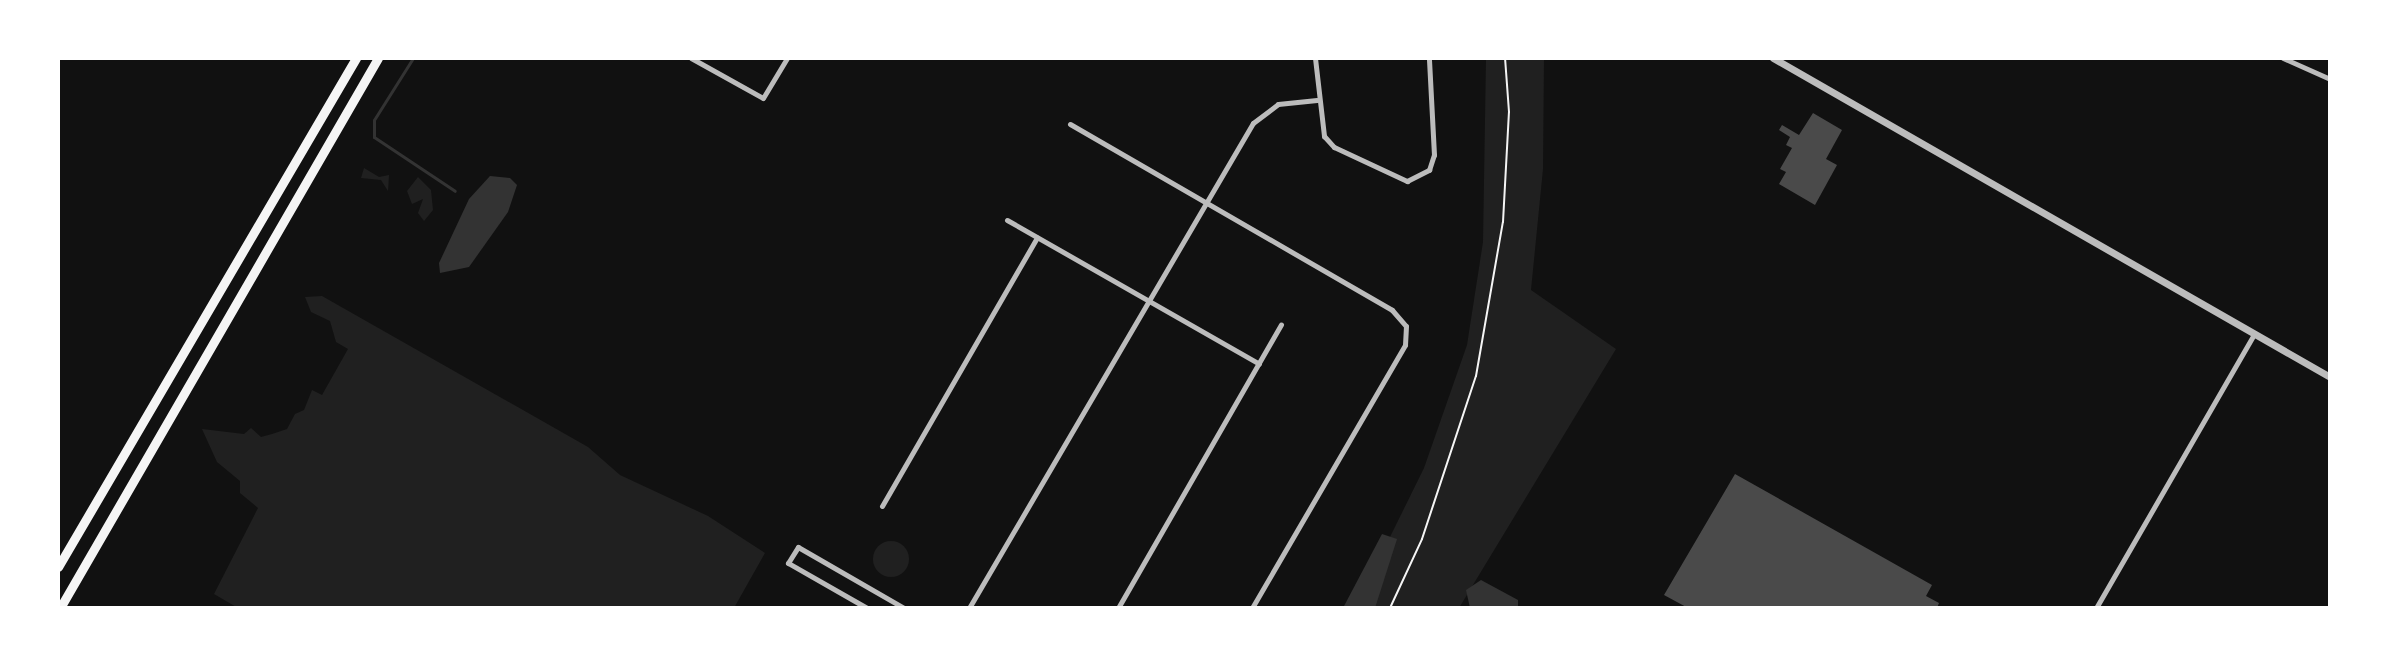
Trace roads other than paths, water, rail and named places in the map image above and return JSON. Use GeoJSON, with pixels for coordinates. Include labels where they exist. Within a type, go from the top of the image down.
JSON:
{"type":"FeatureCollection","features":[{"type":"Feature","properties":{"kind":"main road"},"geometry":{"type":"LineString","coordinates":[[58,567],[356,58]]}},
{"type":"Feature","properties":{"kind":"main road"},"geometry":{"type":"LineString","coordinates":[[60,608],[378,58]]}},
{"type":"Feature","properties":{"kind":"main road"},"geometry":{"type":"LineString","coordinates":[[233,269],[248,279]]}},
{"type":"Feature","properties":{"kind":"street"},"geometry":{"type":"LineString","coordinates":[[691,58],[763,98],[787,58]]}},
{"type":"Feature","properties":{"kind":"street"},"geometry":{"type":"LineString","coordinates":[[1315,58],[1317,100],[1324,136],[1334,147],[1394,177],[1420,177],[1434,155],[1429,58]]}},
{"type":"Feature","properties":{"kind":"street"},"geometry":{"type":"LineString","coordinates":[[1773,58],[2330,377]]}},
{"type":"Feature","properties":{"kind":"street"},"geometry":{"type":"LineString","coordinates":[[2283,58],[2330,79]]}},
{"type":"Feature","properties":{"kind":"street"},"geometry":{"type":"LineString","coordinates":[[969,608],[1258,116],[1278,104],[1317,100]]}},
{"type":"Feature","properties":{"kind":"street"},"geometry":{"type":"LineString","coordinates":[[1070,124],[1207,201],[1401,317],[1406,326],[1405,345],[1252,608]]}},
{"type":"Feature","properties":{"kind":"street"},"geometry":{"type":"LineString","coordinates":[[1007,220],[1259,364]]}},
{"type":"Feature","properties":{"kind":"street"},"geometry":{"type":"LineString","coordinates":[[882,506],[1037,237]]}},
{"type":"Feature","properties":{"kind":"street"},"geometry":{"type":"LineString","coordinates":[[1118,608],[1281,325]]}},
{"type":"Feature","properties":{"kind":"street"},"geometry":{"type":"LineString","coordinates":[[2096,608],[2254,334]]}},
{"type":"Feature","properties":{"kind":"street"},"geometry":{"type":"LineString","coordinates":[[867,608],[788,563],[798,547],[904,608]]}},
{"type":"Feature","properties":{"kind":"waterway"},"geometry":{"type":"LineString","coordinates":[[413,58],[374,120],[374,137],[455,191]]}}]}
